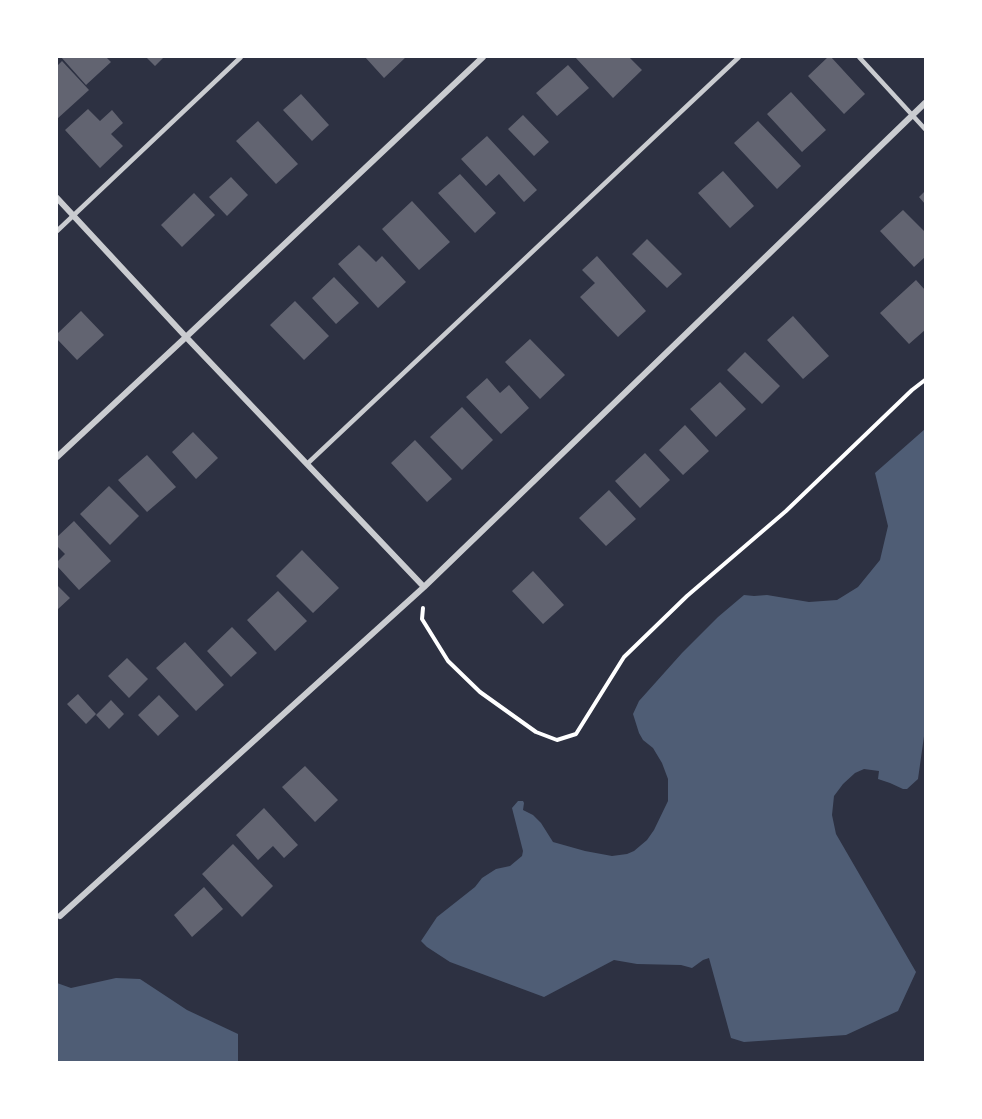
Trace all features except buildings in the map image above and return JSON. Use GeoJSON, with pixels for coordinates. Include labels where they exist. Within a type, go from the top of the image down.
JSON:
{"type":"FeatureCollection","features":[{"type":"Feature","properties":{"kind":"street"},"geometry":{"type":"LineString","coordinates":[[57,457],[483,57]]}},
{"type":"Feature","properties":{"kind":"street"},"geometry":{"type":"LineString","coordinates":[[60,916],[424,587],[925,103]]}},
{"type":"Feature","properties":{"kind":"street"},"geometry":{"type":"LineString","coordinates":[[57,198],[424,587]]}},
{"type":"Feature","properties":{"kind":"lane"},"geometry":{"type":"LineString","coordinates":[[57,231],[241,57]]}},
{"type":"Feature","properties":{"kind":"lane"},"geometry":{"type":"LineString","coordinates":[[307,464],[739,57]]}},
{"type":"Feature","properties":{"kind":"lane"},"geometry":{"type":"LineString","coordinates":[[859,57],[925,129]]}},
{"type":"Feature","properties":{"kind":"path"},"geometry":{"type":"LineString","coordinates":[[424,587],[422,619],[448,661],[480,692],[536,732],[557,740],[576,734],[624,657],[687,596],[786,511],[925,380]]}},
{"type":"Feature","properties":{"kind":"water"},"geometry":{"type":"Polygon","coordinates":[[[925,429],[925,729],[918,779],[907,789],[903,789],[878,779],[879,771],[864,769],[855,773],[834,796],[832,815],[836,834],[916,972],[898,1011],[846,1035],[744,1042],[731,1038],[709,958],[692,968],[681,965],[637,964],[614,960],[544,997],[450,962],[427,947],[421,941],[437,917],[475,887],[482,878],[496,869],[510,866],[522,856],[523,851],[512,808],[518,801],[523,801],[523,810],[533,815],[541,823],[553,842],[612,856],[634,851],[647,840],[668,801],[668,779],[653,748],[643,740],[639,733],[633,714],[639,701],[682,653],[744,595],[767,595],[809,602],[837,600],[858,587],[880,560],[888,526],[875,473],[925,429]]]}},
{"type":"Feature","properties":{"kind":"water"},"geometry":{"type":"Polygon","coordinates":[[[116,978],[140,979],[187,1010],[238,1034],[238,1062],[57,1062],[57,983],[71,988],[116,978]]]}}]}
